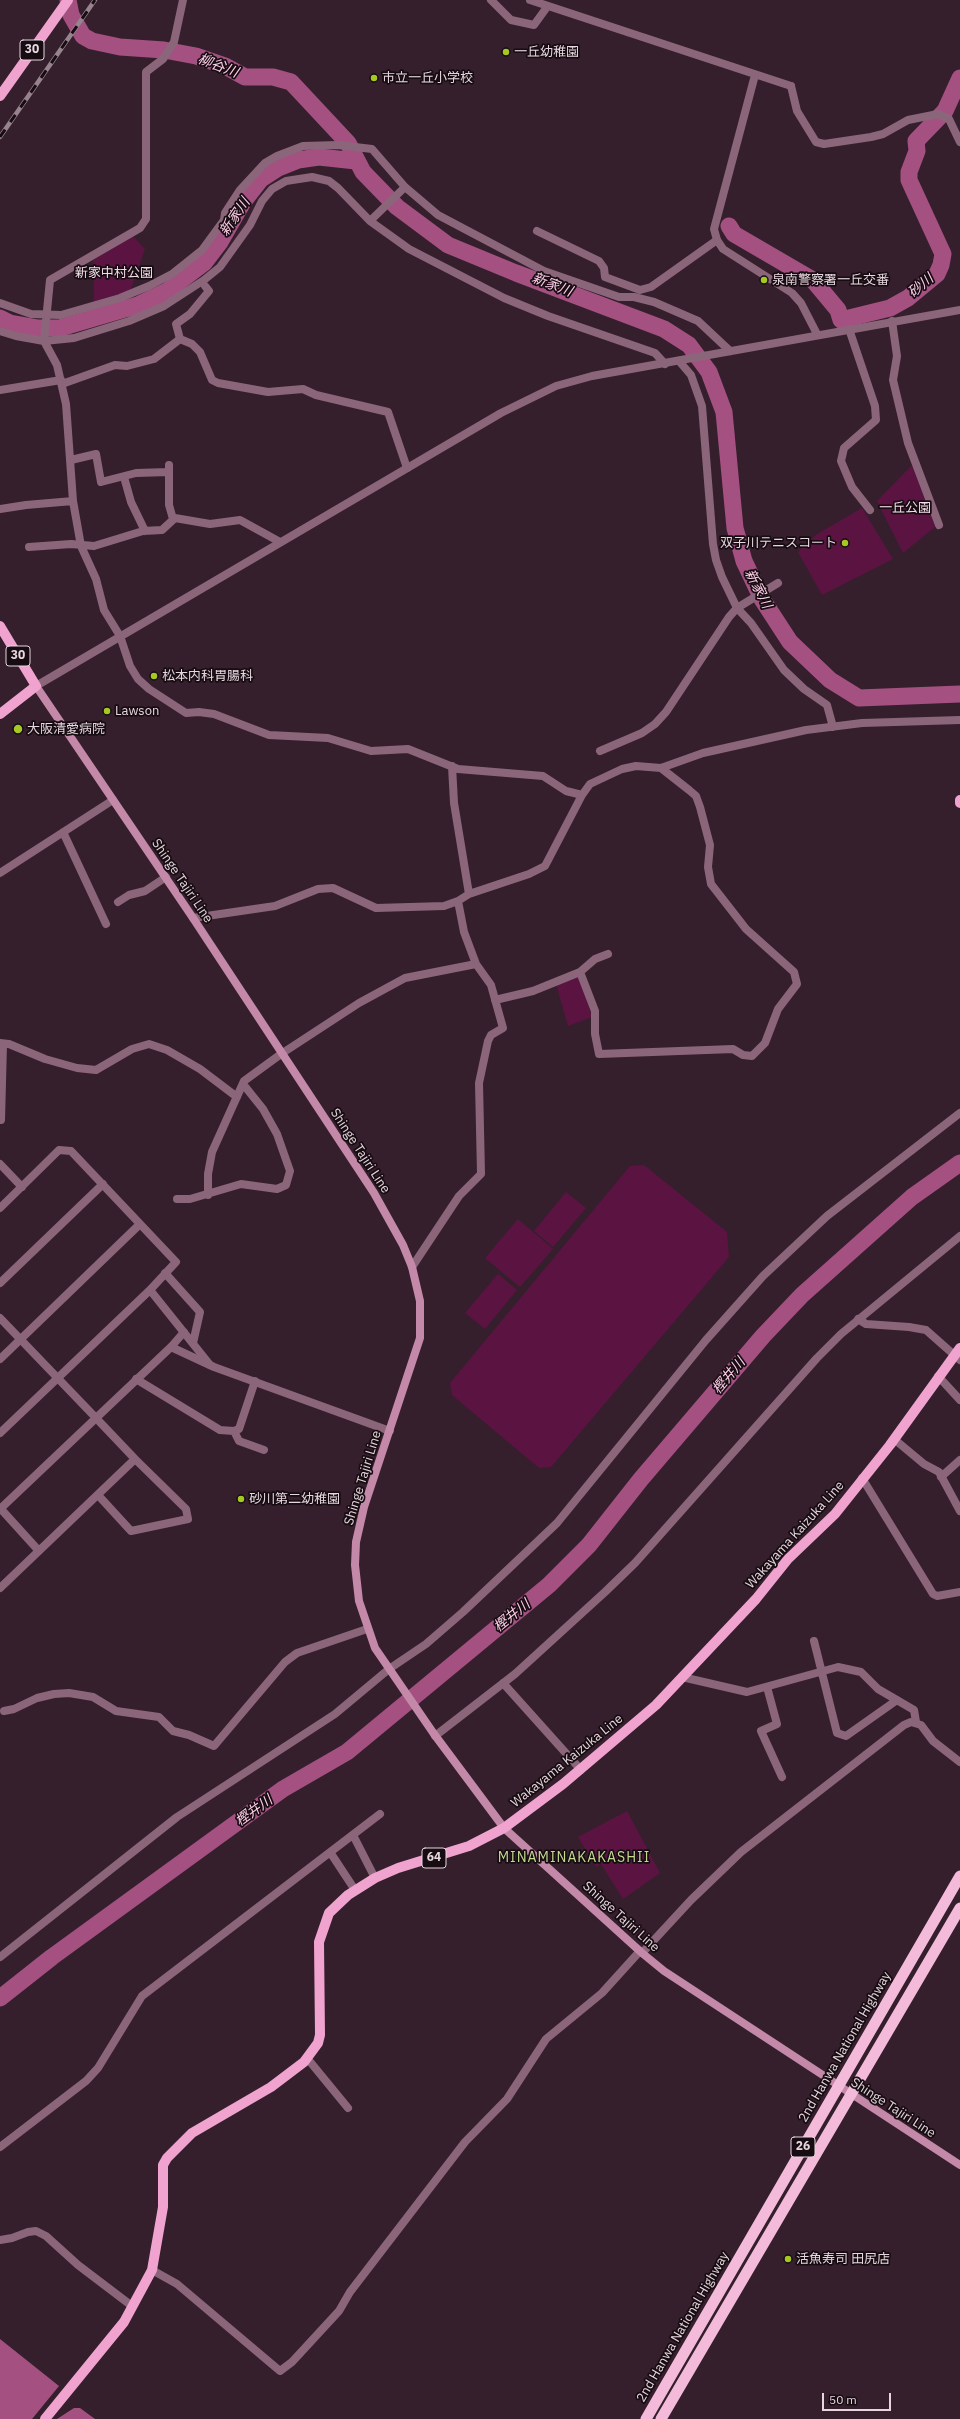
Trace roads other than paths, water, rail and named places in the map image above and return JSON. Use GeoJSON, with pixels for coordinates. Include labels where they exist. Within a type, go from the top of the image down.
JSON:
{"type":"FeatureCollection","features":[{"type":"Feature","properties":{"kind":"highway","name":"2nd Hanwa National Highway"},"geometry":{"type":"LineString","coordinates":[[646,2419],[960,1876]]}},
{"type":"Feature","properties":{"kind":"highway","name":"2nd Hanwa National Highway"},"geometry":{"type":"LineString","coordinates":[[661,2419],[960,1908]]}},
{"type":"Feature","properties":{"kind":"main road","name":"30"},"geometry":{"type":"LineString","coordinates":[[0,96],[66,2]]}},
{"type":"Feature","properties":{"kind":"main road","name":"30"},"geometry":{"type":"LineString","coordinates":[[0,626],[36,686]]}},
{"type":"Feature","properties":{"kind":"main road"},"geometry":{"type":"LineString","coordinates":[[0,714],[36,686]]}},
{"type":"Feature","properties":{"kind":"main road","name":"Shinge Tajiri Line"},"geometry":{"type":"LineString","coordinates":[[36,686],[166,877],[281,1054],[374,1193],[403,1245],[412,1267],[420,1301],[420,1338],[364,1506],[356,1542],[356,1584],[367,1629],[375,1648],[434,1735],[504,1828],[641,1952],[664,1971],[837,2087],[960,2165]]}},
{"type":"Feature","properties":{"kind":"main road","name":"Wakayama Kaizuka Line"},"geometry":{"type":"LineString","coordinates":[[45,2419],[124,2322],[152,2270],[163,2207],[163,2165],[167,2158],[192,2133],[270,2087],[307,2058],[320,2035],[319,1942],[321,1930],[329,1913],[355,1890],[375,1878],[398,1868],[470,1846],[504,1828],[581,1770],[656,1704],[756,1599],[788,1559],[835,1514],[894,1439],[938,1376],[958,1354]]}},
{"type":"Feature","properties":{"kind":"street"},"geometry":{"type":"LineString","coordinates":[[183,0],[174,42],[168,51],[146,72],[146,219],[140,228],[50,280],[44,339],[57,365],[62,382],[71,460],[73,502],[81,546],[96,579],[104,610],[120,636],[130,666],[138,679],[149,689],[186,713],[199,712],[214,714],[269,735],[328,738],[366,751],[408,749],[458,769],[543,776],[566,791],[582,795]]}},
{"type":"Feature","properties":{"kind":"street"},"geometry":{"type":"LineString","coordinates":[[491,0],[511,20],[534,25],[547,7]]}},
{"type":"Feature","properties":{"kind":"street"},"geometry":{"type":"LineString","coordinates":[[530,0],[547,7],[791,86],[797,111],[816,142],[824,144],[871,137],[883,134],[908,120],[941,115],[949,119],[960,142]]}},
{"type":"Feature","properties":{"kind":"street"},"geometry":{"type":"LineString","coordinates":[[755,75],[714,229],[717,240],[723,249],[792,293],[801,303],[817,334]]}},
{"type":"Feature","properties":{"kind":"street"},"geometry":{"type":"LineString","coordinates":[[0,304],[18,311],[46,317],[74,312],[120,298],[172,274],[202,250],[210,240],[240,190],[265,163],[277,156],[303,146],[361,146],[372,149],[405,187],[438,215],[544,271],[619,297],[634,297],[654,302],[698,321],[730,351]]}},
{"type":"Feature","properties":{"kind":"street"},"geometry":{"type":"LineString","coordinates":[[0,331],[16,336],[44,339],[74,338],[129,321],[164,306],[184,294],[220,267],[250,225],[262,201],[272,189],[286,181],[312,177],[329,181],[338,188],[370,221],[409,249],[504,298],[548,316],[655,353],[665,364]]}},
{"type":"Feature","properties":{"kind":"street"},"geometry":{"type":"LineString","coordinates":[[370,221],[405,187]]}},
{"type":"Feature","properties":{"kind":"street"},"geometry":{"type":"LineString","coordinates":[[537,230],[599,261],[604,268],[605,277],[640,290],[651,287],[717,240]]}},
{"type":"Feature","properties":{"kind":"street"},"geometry":{"type":"LineString","coordinates":[[180,339],[176,324],[190,314],[209,291],[205,286]]}},
{"type":"Feature","properties":{"kind":"street"},"geometry":{"type":"LineString","coordinates":[[36,686],[521,402],[556,386],[592,376],[665,364],[817,334],[960,310]]}},
{"type":"Feature","properties":{"kind":"street"},"geometry":{"type":"LineString","coordinates":[[892,321],[897,356],[893,380],[908,443],[939,525]]}},
{"type":"Feature","properties":{"kind":"street"},"geometry":{"type":"LineString","coordinates":[[848,329],[875,406],[876,420],[844,448],[841,461],[852,487],[870,510]]}},
{"type":"Feature","properties":{"kind":"street"},"geometry":{"type":"LineString","coordinates":[[180,339],[192,344],[200,352],[212,380],[218,383],[268,392],[303,389],[316,395],[388,412],[407,468]]}},
{"type":"Feature","properties":{"kind":"street"},"geometry":{"type":"LineString","coordinates":[[0,390],[62,382],[115,365],[127,366],[154,359],[180,339]]}},
{"type":"Feature","properties":{"kind":"street"},"geometry":{"type":"LineString","coordinates":[[679,361],[691,375],[702,406],[716,560],[737,608],[751,623],[784,670],[804,689],[827,705],[833,727]]}},
{"type":"Feature","properties":{"kind":"street"},"geometry":{"type":"LineString","coordinates":[[71,460],[96,454],[101,482],[136,473],[169,469],[169,505],[173,519]]}},
{"type":"Feature","properties":{"kind":"street"},"geometry":{"type":"LineString","coordinates":[[124,477],[131,502],[145,531]]}},
{"type":"Feature","properties":{"kind":"street"},"geometry":{"type":"LineString","coordinates":[[0,509],[26,505],[73,502]]}},
{"type":"Feature","properties":{"kind":"street"},"geometry":{"type":"LineString","coordinates":[[173,519],[210,524],[240,520],[280,542]]}},
{"type":"Feature","properties":{"kind":"street"},"geometry":{"type":"LineString","coordinates":[[29,547],[71,544],[94,546],[145,531],[162,530],[173,519]]}},
{"type":"Feature","properties":{"kind":"street"},"geometry":{"type":"LineString","coordinates":[[600,751],[642,733],[655,724],[666,712],[737,608],[778,583]]}},
{"type":"Feature","properties":{"kind":"street"},"geometry":{"type":"LineString","coordinates":[[193,918],[275,906],[318,889],[333,888],[376,908],[444,906],[458,901],[470,894],[529,874],[545,866],[582,795],[590,784],[622,769],[636,766],[661,768],[703,753],[741,743],[833,727],[912,720],[960,720]]}},
{"type":"Feature","properties":{"kind":"street"},"geometry":{"type":"LineString","coordinates":[[452,766],[454,803],[470,894]]}},
{"type":"Feature","properties":{"kind":"street"},"geometry":{"type":"LineString","coordinates":[[580,972],[595,1011],[595,1034],[599,1054],[733,1049],[752,1056],[765,1043],[778,1009],[797,984],[794,972],[746,930],[711,884],[708,867],[710,845],[696,796],[661,768]]}},
{"type":"Feature","properties":{"kind":"street"},"geometry":{"type":"LineString","coordinates":[[0,873],[114,800]]}},
{"type":"Feature","properties":{"kind":"street"},"geometry":{"type":"LineString","coordinates":[[63,832],[106,924]]}},
{"type":"Feature","properties":{"kind":"street"},"geometry":{"type":"LineString","coordinates":[[118,902],[129,895],[145,891],[166,877]]}},
{"type":"Feature","properties":{"kind":"street"},"geometry":{"type":"LineString","coordinates":[[412,1267],[459,1196],[481,1174],[479,1083],[488,1041],[491,1036],[503,1028],[496,1000],[488,979],[476,964],[464,932],[458,901]]}},
{"type":"Feature","properties":{"kind":"street"},"geometry":{"type":"LineString","coordinates":[[496,1000],[533,991],[580,972],[595,959],[608,954]]}},
{"type":"Feature","properties":{"kind":"street"},"geometry":{"type":"LineString","coordinates":[[208,1195],[208,1174],[212,1152],[243,1084],[281,1054],[359,1003],[405,978],[476,964]]}},
{"type":"Feature","properties":{"kind":"street"},"geometry":{"type":"LineString","coordinates":[[1,1120],[2,1044],[10,1044],[45,1059],[77,1068],[96,1070],[132,1049],[149,1044],[167,1050],[200,1069],[237,1097]]}},
{"type":"Feature","properties":{"kind":"street"},"geometry":{"type":"LineString","coordinates":[[177,1199],[190,1199],[208,1195],[241,1184],[277,1189],[283,1188],[289,1179],[290,1171],[286,1153],[277,1134],[263,1109],[243,1084]]}},
{"type":"Feature","properties":{"kind":"street"},"geometry":{"type":"LineString","coordinates":[[0,1957],[177,1817],[335,1714],[426,1644],[463,1612],[557,1523],[706,1340],[763,1276],[827,1216],[960,1113]]}},
{"type":"Feature","properties":{"kind":"street"},"geometry":{"type":"LineString","coordinates":[[0,1208],[59,1150],[71,1151],[176,1262],[150,1290],[0,1433]]}},
{"type":"Feature","properties":{"kind":"street"},"geometry":{"type":"LineString","coordinates":[[0,1164],[22,1187]]}},
{"type":"Feature","properties":{"kind":"street"},"geometry":{"type":"LineString","coordinates":[[0,1283],[103,1184]]}},
{"type":"Feature","properties":{"kind":"street"},"geometry":{"type":"LineString","coordinates":[[0,1359],[140,1224]]}},
{"type":"Feature","properties":{"kind":"street"},"geometry":{"type":"LineString","coordinates":[[434,1735],[503,1683],[554,1640],[635,1563],[817,1358],[858,1319],[960,1236]]}},
{"type":"Feature","properties":{"kind":"street"},"geometry":{"type":"LineString","coordinates":[[165,1273],[200,1312],[193,1343]]}},
{"type":"Feature","properties":{"kind":"street"},"geometry":{"type":"LineString","coordinates":[[150,1290],[210,1365]]}},
{"type":"Feature","properties":{"kind":"street"},"geometry":{"type":"LineString","coordinates":[[0,1318],[135,1459],[186,1509],[188,1519],[131,1531],[98,1495]]}},
{"type":"Feature","properties":{"kind":"street"},"geometry":{"type":"LineString","coordinates":[[858,1319],[866,1324],[909,1327],[926,1330],[958,1354]]}},
{"type":"Feature","properties":{"kind":"street"},"geometry":{"type":"LineString","coordinates":[[39,1551],[0,1509],[136,1379],[171,1348],[184,1332]]}},
{"type":"Feature","properties":{"kind":"street"},"geometry":{"type":"LineString","coordinates":[[171,1348],[210,1365],[390,1430]]}},
{"type":"Feature","properties":{"kind":"street"},"geometry":{"type":"LineString","coordinates":[[938,1376],[960,1400]]}},
{"type":"Feature","properties":{"kind":"street"},"geometry":{"type":"LineString","coordinates":[[136,1379],[220,1430],[239,1429],[255,1381]]}},
{"type":"Feature","properties":{"kind":"street"},"geometry":{"type":"LineString","coordinates":[[234,1430],[239,1441],[264,1450]]}},
{"type":"Feature","properties":{"kind":"street"},"geometry":{"type":"LineString","coordinates":[[894,1439],[924,1464],[939,1472],[960,1511]]}},
{"type":"Feature","properties":{"kind":"street"},"geometry":{"type":"LineString","coordinates":[[0,1588],[135,1459]]}},
{"type":"Feature","properties":{"kind":"street"},"geometry":{"type":"LineString","coordinates":[[941,1477],[960,1460]]}},
{"type":"Feature","properties":{"kind":"street"},"geometry":{"type":"LineString","coordinates":[[862,1478],[933,1594],[937,1596],[960,1592]]}},
{"type":"Feature","properties":{"kind":"street"},"geometry":{"type":"LineString","coordinates":[[4,1711],[14,1710],[37,1698],[54,1694],[69,1693],[93,1697],[116,1711],[159,1717],[173,1732],[190,1735],[214,1746],[285,1662],[296,1654],[367,1629]]}},
{"type":"Feature","properties":{"kind":"street"},"geometry":{"type":"LineString","coordinates":[[814,1641],[837,1733],[846,1736],[897,1700]]}},
{"type":"Feature","properties":{"kind":"street"},"geometry":{"type":"LineString","coordinates":[[682,1677],[747,1692],[838,1668],[861,1672],[878,1688],[914,1710],[916,1722],[945,1752],[960,1762]]}},
{"type":"Feature","properties":{"kind":"street"},"geometry":{"type":"LineString","coordinates":[[503,1683],[581,1770]]}},
{"type":"Feature","properties":{"kind":"street"},"geometry":{"type":"LineString","coordinates":[[766,1687],[777,1724],[761,1730],[782,1777]]}},
{"type":"Feature","properties":{"kind":"street"},"geometry":{"type":"LineString","coordinates":[[152,2270],[177,2284],[280,2371],[292,2362],[339,2311],[350,2292],[465,2142],[507,2098],[546,2039],[602,1994],[691,1900],[741,1852],[904,1725],[911,1722],[916,1722]]}},
{"type":"Feature","properties":{"kind":"street"},"geometry":{"type":"LineString","coordinates":[[0,2147],[93,2074],[142,1996],[380,1814]]}},
{"type":"Feature","properties":{"kind":"street"},"geometry":{"type":"LineString","coordinates":[[353,1835],[375,1878]]}},
{"type":"Feature","properties":{"kind":"street"},"geometry":{"type":"LineString","coordinates":[[330,1852],[355,1890]]}},
{"type":"Feature","properties":{"kind":"street"},"geometry":{"type":"LineString","coordinates":[[307,2058],[348,2108]]}},
{"type":"Feature","properties":{"kind":"street"},"geometry":{"type":"LineString","coordinates":[[0,2240],[36,2231],[46,2236],[78,2265],[132,2306]]}},
{"type":"Feature","properties":{"kind":"waterway","name":"新家川"},"geometry":{"type":"LineString","coordinates":[[68,0],[71,15],[83,36],[92,41],[120,47],[164,50],[196,56],[225,66],[245,77],[273,77],[291,82],[348,143],[363,172],[397,207],[448,245],[516,273],[664,329],[689,345],[709,372],[724,412],[735,528],[744,561],[762,599],[790,642],[830,680],[859,698],[960,694]]}},
{"type":"Feature","properties":{"kind":"waterway","name":"砂川"},"geometry":{"type":"LineString","coordinates":[[729,226],[734,234],[813,280],[838,310],[841,320],[890,308],[908,298],[937,274],[941,265],[943,254],[909,180],[909,172],[917,151],[916,141],[945,111],[960,78]]}},
{"type":"Feature","properties":{"kind":"waterway","name":"新家川"},"geometry":{"type":"LineString","coordinates":[[0,318],[10,323],[38,328],[60,328],[138,305],[167,291],[204,263],[220,242],[243,202],[261,179],[278,168],[298,160],[319,157],[356,161]]}},
{"type":"Feature","properties":{"kind":"waterway","name":"樫井川"},"geometry":{"type":"LineString","coordinates":[[0,1998],[52,1957],[283,1789],[347,1752],[549,1585],[589,1545],[641,1479],[763,1336],[802,1295],[912,1197],[960,1163]]}},
{"type":"Feature","properties":{"kind":"railway"},"geometry":{"type":"LineString","coordinates":[[0,137],[95,0]]}},
{"type":"Feature","properties":{"kind":"place","name":"一丘幼稚園"},"geometry":{"type":"Point","coordinates":[506,52]}},
{"type":"Feature","properties":{"kind":"place","name":"市立一丘小学校"},"geometry":{"type":"Point","coordinates":[374,78]}},
{"type":"Feature","properties":{"kind":"place","name":"泉南警察署一丘交番"},"geometry":{"type":"Point","coordinates":[764,280]}},
{"type":"Feature","properties":{"kind":"place","name":"双子川テニスコート"},"geometry":{"type":"Point","coordinates":[845,543]}},
{"type":"Feature","properties":{"kind":"place","name":"松本内科胃腸科"},"geometry":{"type":"Point","coordinates":[154,676]}},
{"type":"Feature","properties":{"kind":"place","name":"Lawson"},"geometry":{"type":"Point","coordinates":[107,711]}},
{"type":"Feature","properties":{"kind":"place","name":"大阪清愛病院"},"geometry":{"type":"Point","coordinates":[18,729]}},
{"type":"Feature","properties":{"kind":"place","name":"砂川第二幼稚園"},"geometry":{"type":"Point","coordinates":[241,1499]}},
{"type":"Feature","properties":{"kind":"place","name":"活魚寿司 田尻店"},"geometry":{"type":"Point","coordinates":[788,2259]}},
{"type":"Feature","properties":{"kind":"district","name":"MINAMINAKAKASHII"},"geometry":{"type":"Point","coordinates":[574,1858]}},
{"type":"Feature","properties":{"kind":"water label","name":"柳谷川"},"geometry":{"type":"Point","coordinates":[218,66]}},
{"type":"Feature","properties":{"kind":"park label","name":"新家中村公園"},"geometry":{"type":"Point","coordinates":[114,273]}},
{"type":"Feature","properties":{"kind":"park label","name":"一丘公園"},"geometry":{"type":"Point","coordinates":[905,508]}}]}
